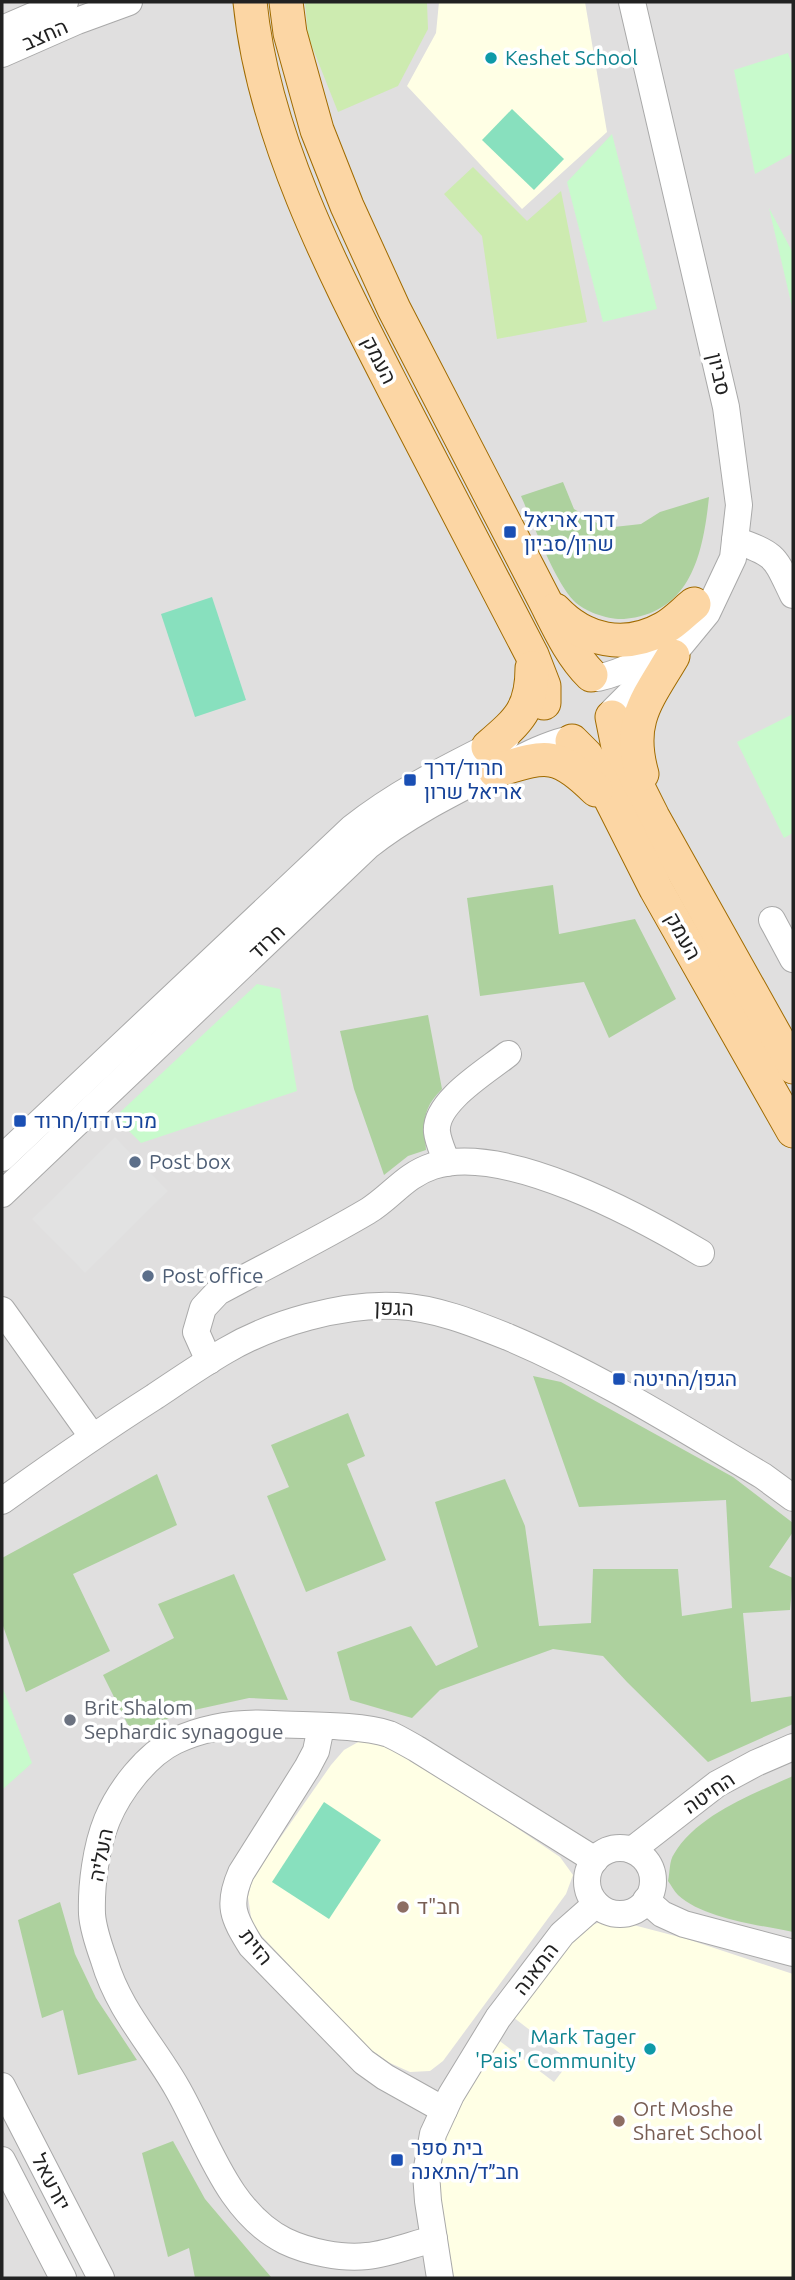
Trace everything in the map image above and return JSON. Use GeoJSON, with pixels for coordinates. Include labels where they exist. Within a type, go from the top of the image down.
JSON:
{"type":"FeatureCollection","features":[{"type":"Feature","properties":{"kind":"main road","name":"העמק"},"geometry":{"type":"LineString","coordinates":[[250,2],[254,40],[266,86],[283,142],[314,220],[362,326],[532,655],[544,686],[544,707]]}},
{"type":"Feature","properties":{"kind":"main road","name":"העמק"},"geometry":{"type":"LineString","coordinates":[[286,2],[290,33],[314,119],[347,206],[394,309],[567,643],[582,666],[594,676]]}},
{"type":"Feature","properties":{"kind":"main road"},"geometry":{"type":"LineString","coordinates":[[543,597],[580,632],[612,640],[650,635],[694,604]]}},
{"type":"Feature","properties":{"kind":"main road"},"geometry":{"type":"LineString","coordinates":[[492,759],[529,701],[532,688],[532,655]]}},
{"type":"Feature","properties":{"kind":"main road"},"geometry":{"type":"LineString","coordinates":[[653,817],[638,760],[637,724],[643,708],[673,656]]}},
{"type":"Feature","properties":{"kind":"main road"},"geometry":{"type":"LineString","coordinates":[[581,673],[594,676],[610,692],[612,714],[601,734],[582,742],[569,741],[551,728],[544,707],[553,684],[561,678],[581,673]]}},
{"type":"Feature","properties":{"kind":"main road","name":"העמק"},"geometry":{"type":"LineString","coordinates":[[612,714],[618,747],[653,817],[793,1064]]}},
{"type":"Feature","properties":{"kind":"main road","name":"העמק"},"geometry":{"type":"LineString","coordinates":[[569,741],[593,765],[663,901],[793,1131]]}},
{"type":"Feature","properties":{"kind":"main road"},"geometry":{"type":"LineString","coordinates":[[492,759],[561,762],[584,778],[616,811]]}},
{"type":"Feature","properties":{"kind":"street","name":"החצב"},"geometry":{"type":"LineString","coordinates":[[2,29],[65,2]]}},
{"type":"Feature","properties":{"kind":"street","name":"החצב"},"geometry":{"type":"LineString","coordinates":[[2,54],[77,21],[129,2]]}},
{"type":"Feature","properties":{"kind":"street","name":"סביון"},"geometry":{"type":"LineString","coordinates":[[594,676],[617,673],[645,660],[671,634],[694,604],[717,553],[723,506],[711,410],[616,2]]}},
{"type":"Feature","properties":{"kind":"street","name":"סביון"},"geometry":{"type":"LineString","coordinates":[[612,714],[673,656],[707,612],[733,558],[739,505],[726,407],[632,2]]}},
{"type":"Feature","properties":{"kind":"street"},"geometry":{"type":"LineString","coordinates":[[735,540],[764,550],[775,558],[793,594]]}},
{"type":"Feature","properties":{"kind":"street","name":"חרוד"},"geometry":{"type":"LineString","coordinates":[[2,1194],[368,846],[492,759],[531,723],[544,707]]}},
{"type":"Feature","properties":{"kind":"street","name":"חרוד"},"geometry":{"type":"LineString","coordinates":[[2,1158],[352,828],[398,794],[492,759],[569,741]]}},
{"type":"Feature","properties":{"kind":"street"},"geometry":{"type":"LineString","coordinates":[[772,919],[793,959]]}},
{"type":"Feature","properties":{"kind":"street"},"geometry":{"type":"LineString","coordinates":[[447,1163],[437,1131],[439,1117],[446,1104],[508,1054]]}},
{"type":"Feature","properties":{"kind":"street"},"geometry":{"type":"LineString","coordinates":[[209,1361],[196,1332],[203,1308],[218,1292],[371,1209],[413,1174],[447,1163],[496,1165],[536,1174],[622,1211],[701,1253]]}},
{"type":"Feature","properties":{"kind":"street","name":"הגפן"},"geometry":{"type":"LineString","coordinates":[[2,1502],[93,1436],[227,1350],[266,1331],[303,1319],[353,1308],[396,1306],[429,1310],[475,1324],[565,1361],[764,1476],[793,1498]]}},
{"type":"Feature","properties":{"kind":"street"},"geometry":{"type":"LineString","coordinates":[[2,1310],[93,1436]]}},
{"type":"Feature","properties":{"kind":"street","name":"העליה"},"geometry":{"type":"LineString","coordinates":[[434,2239],[368,2256],[340,2255],[313,2251],[286,2242],[264,2229],[247,2212],[228,2185],[176,2085],[121,2004],[104,1962],[92,1915],[96,1863],[107,1821],[147,1761],[173,1742],[210,1729],[255,1723],[360,1729],[388,1734],[417,1749],[595,1860]]}},
{"type":"Feature","properties":{"kind":"street","name":"הזית"},"geometry":{"type":"LineString","coordinates":[[321,1727],[316,1751],[307,1768],[241,1873],[233,1892],[232,1909],[238,1926],[251,1946],[364,2062],[444,2110]]}},
{"type":"Feature","properties":{"kind":"street","name":"החיטה"},"geometry":{"type":"LineString","coordinates":[[632,1850],[717,1784],[793,1747]]}},
{"type":"Feature","properties":{"kind":"street"},"geometry":{"type":"LineString","coordinates":[[612,1849],[632,1850],[640,1855],[652,1872],[651,1891],[640,1907],[622,1914],[612,1913],[596,1904],[591,1896],[587,1877],[595,1860],[612,1849]]}},
{"type":"Feature","properties":{"kind":"street"},"geometry":{"type":"LineString","coordinates":[[646,1900],[662,1914],[684,1924],[793,1953]]}},
{"type":"Feature","properties":{"kind":"street","name":"התאנה"},"geometry":{"type":"LineString","coordinates":[[440,2278],[426,2173],[433,2134],[444,2110],[498,2018],[562,1934],[596,1904]]}},
{"type":"Feature","properties":{"kind":"street","name":"יזרעאל"},"geometry":{"type":"LineString","coordinates":[[2,2086],[101,2278]]}},
{"type":"Feature","properties":{"kind":"street","name":"יזרעאל"},"geometry":{"type":"LineString","coordinates":[[2,2160],[63,2278]]}},
{"type":"Feature","properties":{"kind":"shaded area"},"geometry":{"type":"Polygon","coordinates":[[[2,2],[793,2],[793,2278],[2,2278],[2,2]]]}},
{"type":"Feature","properties":{"kind":"shaded area"},"geometry":{"type":"Polygon","coordinates":[[[439,2],[585,2],[607,132],[522,209],[407,86],[436,33],[439,2]]]}},
{"type":"Feature","properties":{"kind":"shaded area"},"geometry":{"type":"Polygon","coordinates":[[[115,1137],[168,1191],[85,1273],[32,1219],[115,1137]]]}},
{"type":"Feature","properties":{"kind":"shaded area","name":"חב\"ד"},"geometry":{"type":"Polygon","coordinates":[[[360,1741],[382,1744],[407,1754],[560,1857],[573,1875],[566,1894],[443,2061],[430,2071],[410,2072],[390,2063],[367,2047],[255,1929],[251,1917],[248,1897],[253,1877],[331,1765],[344,1750],[360,1741]]]}},
{"type":"Feature","properties":{"kind":"shaded area","name":"Ort Moshe Sharet School"},"geometry":{"type":"Polygon","coordinates":[[[600,1922],[622,1922],[687,1939],[793,1974],[793,2278],[450,2278],[435,2150],[455,2093],[577,1931],[600,1922]]]}},
{"type":"Feature","properties":{"kind":"shaded area"},"geometry":{"type":"Polygon","coordinates":[[[509,2014],[570,2061],[554,2082],[493,2036],[509,2014]]]}},
{"type":"Feature","properties":{"kind":"green space"},"geometry":{"type":"Polygon","coordinates":[[[305,2],[427,2],[428,29],[398,86],[338,112],[308,36],[305,2]]]}},
{"type":"Feature","properties":{"kind":"green space"},"geometry":{"type":"Polygon","coordinates":[[[788,53],[793,67],[793,153],[755,174],[734,70],[788,53]]]}},
{"type":"Feature","properties":{"kind":"green space"},"geometry":{"type":"Polygon","coordinates":[[[512,109],[564,159],[534,190],[482,140],[512,109]]]}},
{"type":"Feature","properties":{"kind":"green space"},"geometry":{"type":"Polygon","coordinates":[[[612,134],[657,309],[603,322],[567,182],[612,134]]]}},
{"type":"Feature","properties":{"kind":"green space"},"geometry":{"type":"Polygon","coordinates":[[[473,167],[527,221],[561,191],[587,322],[497,339],[482,236],[444,194],[473,167]]]}},
{"type":"Feature","properties":{"kind":"green space"},"geometry":{"type":"Polygon","coordinates":[[[769,208],[793,253],[793,311],[769,208]]]}},
{"type":"Feature","properties":{"kind":"green space"},"geometry":{"type":"Polygon","coordinates":[[[563,482],[574,509],[605,528],[641,524],[660,512],[709,497],[697,559],[679,593],[665,605],[647,614],[624,619],[611,618],[584,609],[574,601],[552,567],[521,496],[563,482]]]}},
{"type":"Feature","properties":{"kind":"green space"},"geometry":{"type":"Polygon","coordinates":[[[212,597],[246,700],[195,717],[161,614],[212,597]]]}},
{"type":"Feature","properties":{"kind":"green space"},"geometry":{"type":"Polygon","coordinates":[[[793,714],[793,833],[784,838],[737,742],[793,714]]]}},
{"type":"Feature","properties":{"kind":"green space"},"geometry":{"type":"Polygon","coordinates":[[[553,885],[559,934],[635,919],[676,999],[609,1038],[584,982],[480,996],[467,898],[553,885]]]}},
{"type":"Feature","properties":{"kind":"green space"},"geometry":{"type":"Polygon","coordinates":[[[257,984],[280,989],[297,1091],[141,1143],[115,1117],[257,984]]]}},
{"type":"Feature","properties":{"kind":"green space"},"geometry":{"type":"Polygon","coordinates":[[[428,1015],[442,1089],[430,1103],[425,1117],[426,1150],[408,1156],[384,1175],[354,1089],[340,1031],[428,1015]]]}},
{"type":"Feature","properties":{"kind":"green space"},"geometry":{"type":"Polygon","coordinates":[[[533,1376],[561,1382],[733,1477],[793,1523],[793,1532],[769,1567],[793,1578],[790,1610],[743,1613],[751,1702],[793,1696],[793,1724],[708,1762],[603,1656],[553,1649],[440,1690],[412,1718],[350,1700],[337,1652],[411,1626],[436,1666],[478,1647],[435,1502],[505,1479],[525,1526],[539,1626],[591,1623],[593,1569],[678,1569],[682,1616],[732,1608],[726,1500],[579,1507],[533,1376]]]}},
{"type":"Feature","properties":{"kind":"green space"},"geometry":{"type":"Polygon","coordinates":[[[348,1413],[365,1456],[347,1464],[386,1560],[306,1592],[267,1496],[289,1487],[271,1445],[348,1413]]]}},
{"type":"Feature","properties":{"kind":"green space"},"geometry":{"type":"Polygon","coordinates":[[[157,1474],[177,1525],[73,1574],[110,1651],[26,1692],[2,1623],[2,1558],[157,1474]]]}},
{"type":"Feature","properties":{"kind":"green space"},"geometry":{"type":"Polygon","coordinates":[[[234,1574],[288,1700],[249,1698],[185,1712],[132,1733],[103,1675],[174,1638],[158,1604],[234,1574]]]}},
{"type":"Feature","properties":{"kind":"green space"},"geometry":{"type":"Polygon","coordinates":[[[2,1686],[32,1763],[2,1790],[2,1686]]]}},
{"type":"Feature","properties":{"kind":"green space"},"geometry":{"type":"Polygon","coordinates":[[[793,1776],[793,1932],[717,1915],[702,1910],[678,1895],[668,1881],[672,1857],[684,1840],[727,1807],[793,1776]]]}},
{"type":"Feature","properties":{"kind":"green space"},"geometry":{"type":"Polygon","coordinates":[[[324,1802],[381,1840],[329,1919],[272,1882],[324,1802]]]}},
{"type":"Feature","properties":{"kind":"green space"},"geometry":{"type":"Polygon","coordinates":[[[60,1902],[75,1954],[96,1998],[137,2060],[78,2075],[63,2010],[42,2018],[18,1920],[60,1902]]]}},
{"type":"Feature","properties":{"kind":"green space"},"geometry":{"type":"Polygon","coordinates":[[[173,2141],[205,2199],[271,2277],[195,2278],[189,2248],[168,2257],[142,2153],[173,2141]]]}},
{"type":"Feature","properties":{"kind":"place","name":"Keshet School"},"geometry":{"type":"Point","coordinates":[491,58]}},
{"type":"Feature","properties":{"kind":"place","name":"דרך אריאל שרון/סביון"},"geometry":{"type":"Point","coordinates":[510,532]}},
{"type":"Feature","properties":{"kind":"place","name":"חרוד/דרך אריאל שרון"},"geometry":{"type":"Point","coordinates":[410,780]}},
{"type":"Feature","properties":{"kind":"place","name":"מרכז דדו/חרוד"},"geometry":{"type":"Point","coordinates":[20,1121]}},
{"type":"Feature","properties":{"kind":"place","name":"Post box"},"geometry":{"type":"Point","coordinates":[135,1162]}},
{"type":"Feature","properties":{"kind":"place","name":"Post office"},"geometry":{"type":"Point","coordinates":[148,1276]}},
{"type":"Feature","properties":{"kind":"place","name":"הגפן/החיטה"},"geometry":{"type":"Point","coordinates":[619,1379]}},
{"type":"Feature","properties":{"kind":"place","name":"Brit Shalom Sephardic synagogue"},"geometry":{"type":"Point","coordinates":[70,1720]}},
{"type":"Feature","properties":{"kind":"place","name":"חב\"ד"},"geometry":{"type":"Point","coordinates":[403,1907]}},
{"type":"Feature","properties":{"kind":"place","name":"Mark Tager 'Pais' Community"},"geometry":{"type":"Point","coordinates":[650,2049]}},
{"type":"Feature","properties":{"kind":"place","name":"Ort Moshe Sharet School"},"geometry":{"type":"Point","coordinates":[619,2121]}},
{"type":"Feature","properties":{"kind":"place","name":"בית ספר חב״ד/התאנה"},"geometry":{"type":"Point","coordinates":[397,2160]}}]}
